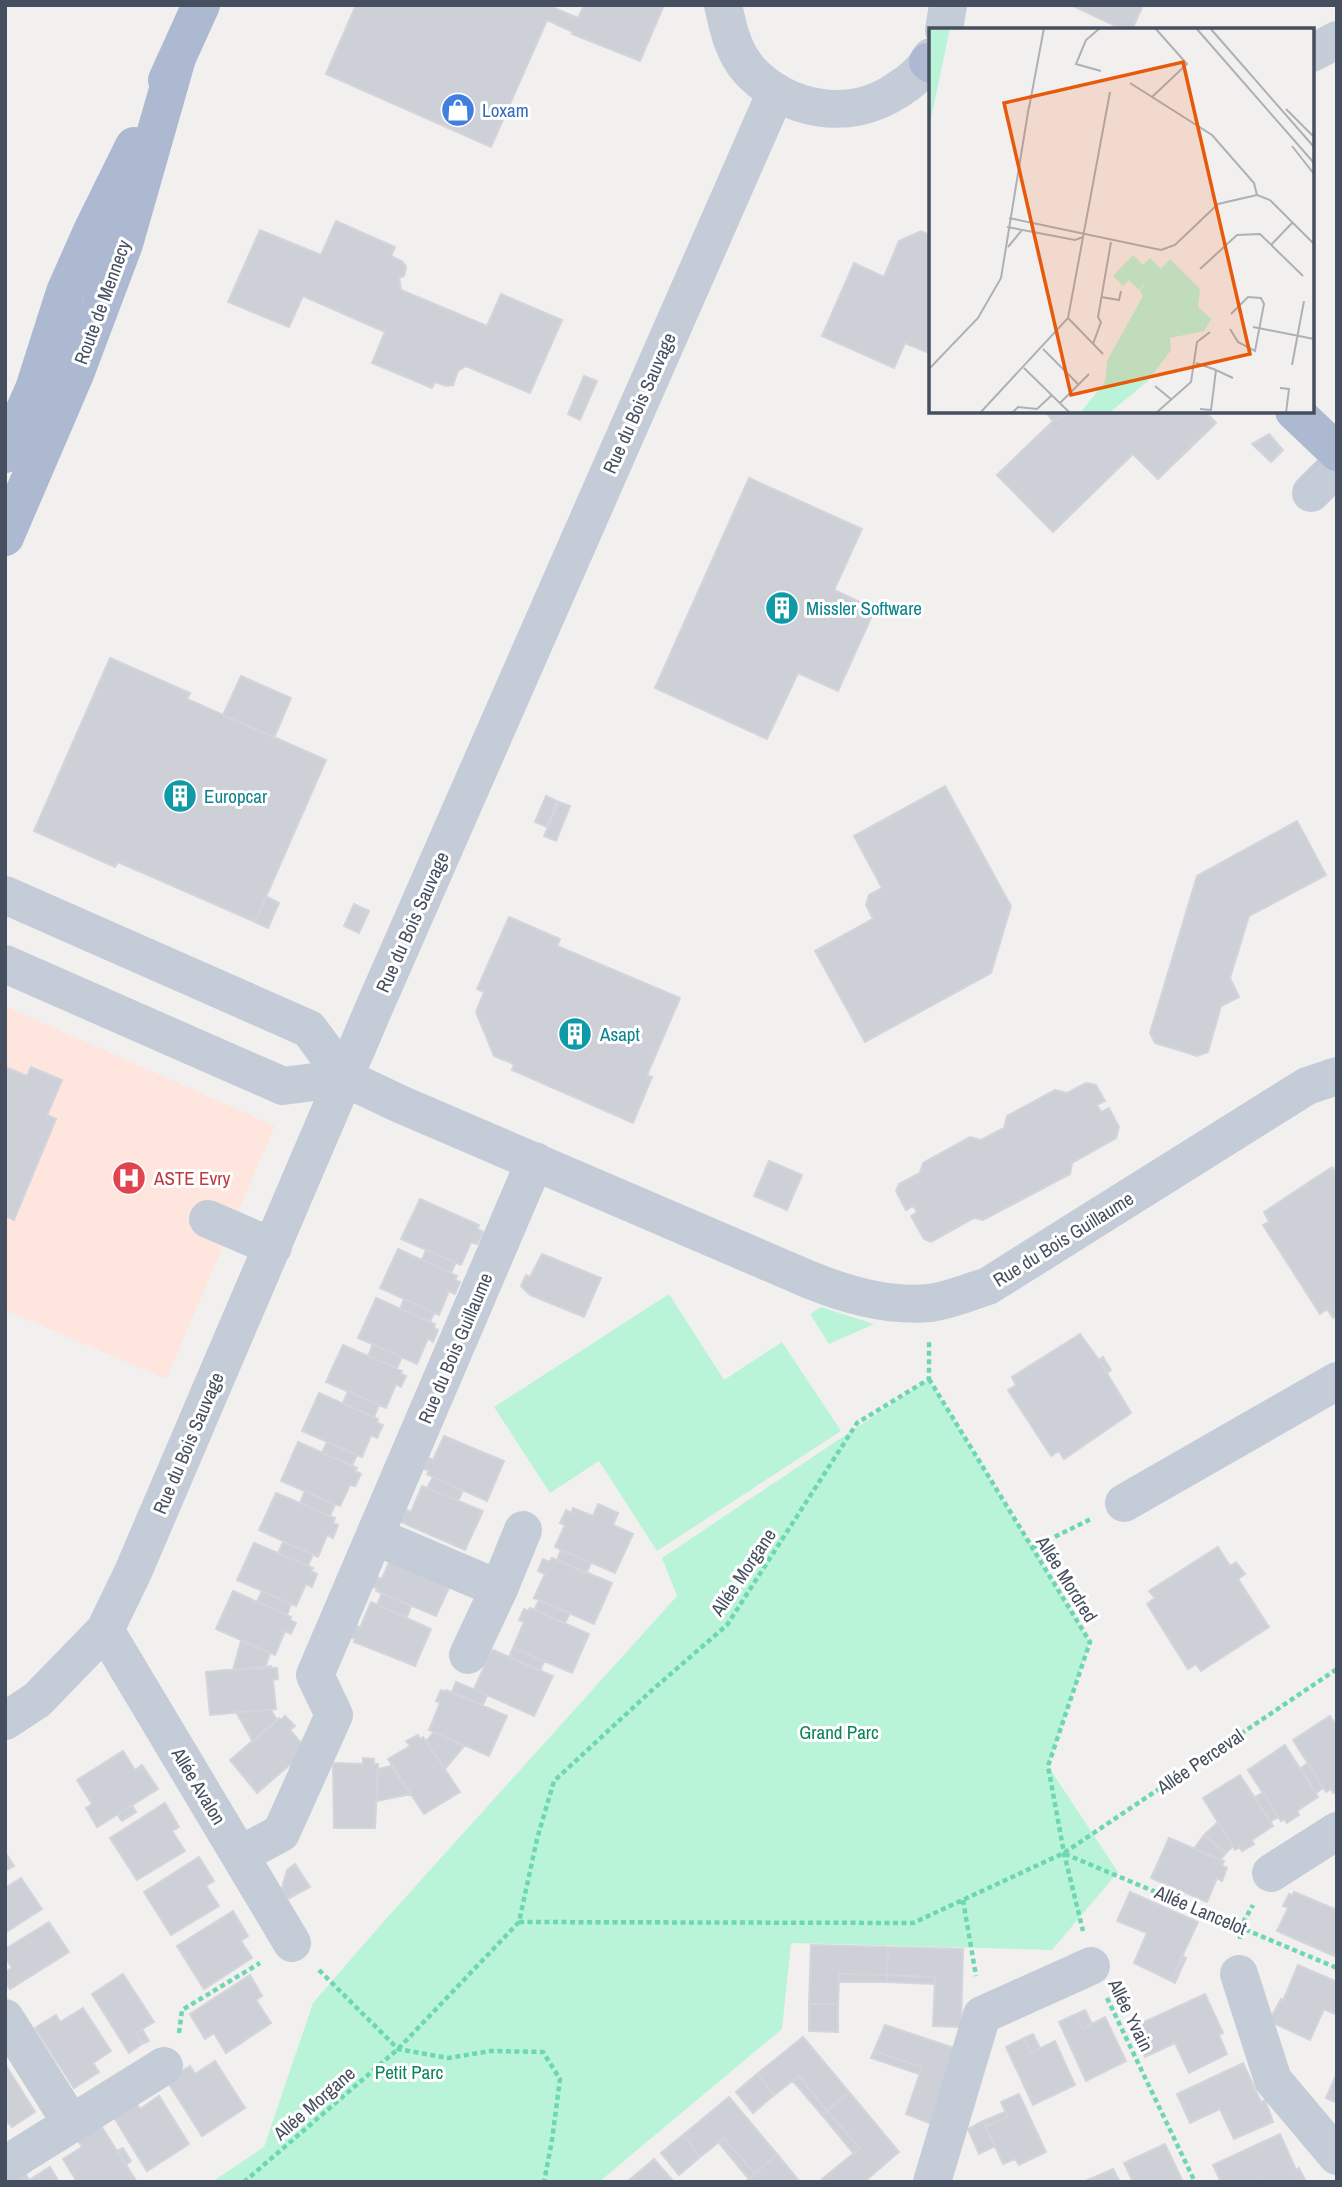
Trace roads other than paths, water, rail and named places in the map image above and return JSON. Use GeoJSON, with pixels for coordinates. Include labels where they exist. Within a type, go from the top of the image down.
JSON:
{"type":"FeatureCollection","features":[{"type":"Feature","properties":{"kind":"main road","name":"Route de Mennecy"},"geometry":{"type":"LineString","coordinates":[[5,454],[34,389],[65,292],[201,5]]}},
{"type":"Feature","properties":{"kind":"main road","name":"Route de Mennecy"},"geometry":{"type":"LineString","coordinates":[[5,537],[75,374],[124,244],[177,58]]}},
{"type":"Feature","properties":{"kind":"main road"},"geometry":{"type":"LineString","coordinates":[[1296,413],[1337,452]]}},
{"type":"Feature","properties":{"kind":"street"},"geometry":{"type":"LineString","coordinates":[[723,5],[730,37],[748,68],[776,92],[802,104],[830,110],[858,107],[885,98],[909,83],[929,59]]}},
{"type":"Feature","properties":{"kind":"street"},"geometry":{"type":"LineString","coordinates":[[941,28],[948,5]]}},
{"type":"Feature","properties":{"kind":"street"},"geometry":{"type":"LineString","coordinates":[[1314,52],[1337,40]]}},
{"type":"Feature","properties":{"kind":"street","name":"Rue du Bois Sauvage"},"geometry":{"type":"LineString","coordinates":[[5,1721],[37,1700],[105,1630],[133,1572],[382,990],[776,92]]}},
{"type":"Feature","properties":{"kind":"street"},"geometry":{"type":"LineString","coordinates":[[5,895],[309,1029],[345,1078],[283,1086],[5,964]]}},
{"type":"Feature","properties":{"kind":"street","name":"Rue du Bois Guillaume"},"geometry":{"type":"LineString","coordinates":[[345,1078],[840,1292],[878,1301],[930,1303],[988,1286],[1297,1092],[1337,1076]]}},
{"type":"Feature","properties":{"kind":"street","name":"Rue du Bois Guillaume"},"geometry":{"type":"LineString","coordinates":[[240,1855],[281,1833],[334,1715],[315,1675],[535,1161]]}},
{"type":"Feature","properties":{"kind":"street"},"geometry":{"type":"LineString","coordinates":[[208,1219],[273,1247]]}},
{"type":"Feature","properties":{"kind":"street"},"geometry":{"type":"LineString","coordinates":[[1124,1503],[1337,1381]]}},
{"type":"Feature","properties":{"kind":"street"},"geometry":{"type":"LineString","coordinates":[[468,1656],[523,1530]]}},
{"type":"Feature","properties":{"kind":"street"},"geometry":{"type":"LineString","coordinates":[[375,1536],[499,1589]]}},
{"type":"Feature","properties":{"kind":"street","name":"Allée Avalon"},"geometry":{"type":"LineString","coordinates":[[105,1630],[292,1943]]}},
{"type":"Feature","properties":{"kind":"street"},"geometry":{"type":"LineString","coordinates":[[1271,1873],[1337,1831]]}},
{"type":"Feature","properties":{"kind":"street"},"geometry":{"type":"LineString","coordinates":[[942,2176],[982,2015],[1091,1966]]}},
{"type":"Feature","properties":{"kind":"street"},"geometry":{"type":"LineString","coordinates":[[1239,1974],[1273,2080],[1337,2156]]}},
{"type":"Feature","properties":{"kind":"street"},"geometry":{"type":"LineString","coordinates":[[5,2018],[71,2123]]}},
{"type":"Feature","properties":{"kind":"street"},"geometry":{"type":"LineString","coordinates":[[5,2165],[164,2066]]}},
{"type":"Feature","properties":{"kind":"place","name":"Loxam"},"geometry":{"type":"Point","coordinates":[458,110]}},
{"type":"Feature","properties":{"kind":"place","name":"Missler Software"},"geometry":{"type":"Point","coordinates":[782,608]}},
{"type":"Feature","properties":{"kind":"place","name":"Europcar"},"geometry":{"type":"Point","coordinates":[180,796]}},
{"type":"Feature","properties":{"kind":"place","name":"Asapt"},"geometry":{"type":"Point","coordinates":[575,1034]}},
{"type":"Feature","properties":{"kind":"place","name":"ASTE Evry"},"geometry":{"type":"Point","coordinates":[129,1178]}},
{"type":"Feature","properties":{"kind":"park label","name":"Grand Parc"},"geometry":{"type":"Point","coordinates":[839,1732]}},
{"type":"Feature","properties":{"kind":"park label","name":"Petit Parc"},"geometry":{"type":"Point","coordinates":[409,2072]}}]}
